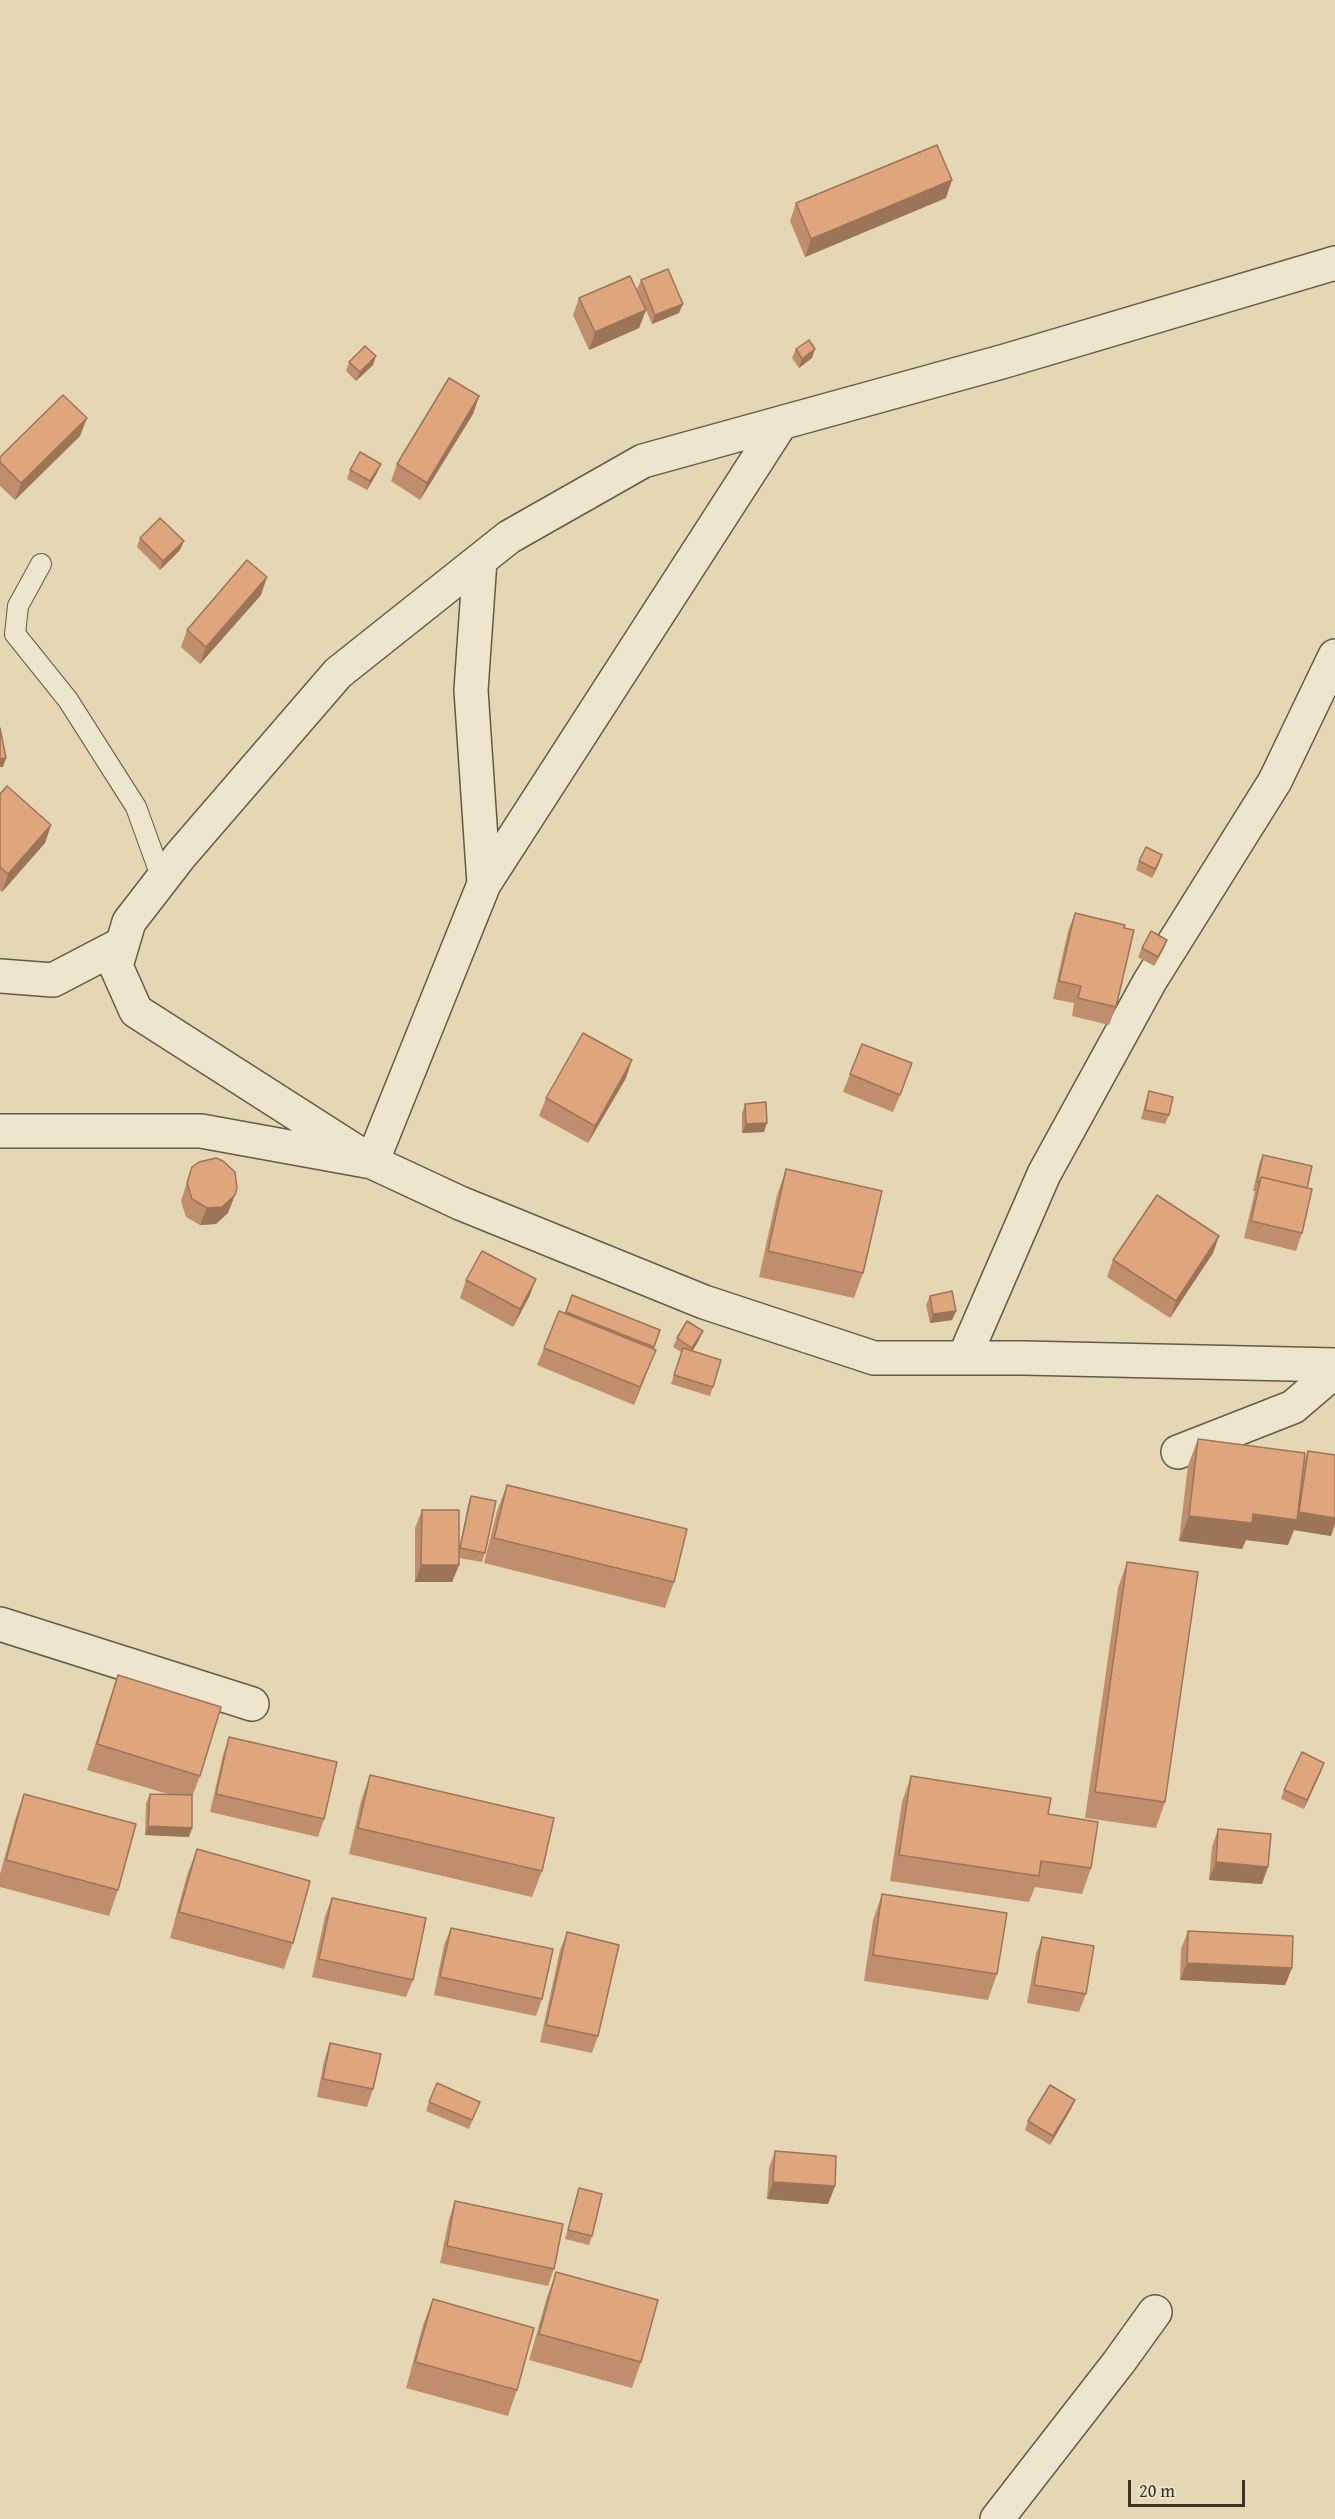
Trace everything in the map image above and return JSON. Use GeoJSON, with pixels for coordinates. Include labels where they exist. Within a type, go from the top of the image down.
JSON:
{"type":"FeatureCollection","features":[{"type":"Feature","properties":{"kind":"street"},"geometry":{"type":"LineString","coordinates":[[1335,263],[1005,361],[643,461],[509,537],[338,673],[162,879],[129,922],[116,966],[136,1011],[372,1162],[460,1203],[704,1302],[874,1358],[1335,1365]]}},
{"type":"Feature","properties":{"kind":"street"},"geometry":{"type":"LineString","coordinates":[[372,1162],[484,884],[781,423]]}},
{"type":"Feature","properties":{"kind":"street"},"geometry":{"type":"LineString","coordinates":[[480,560],[471,690],[484,884]]}},
{"type":"Feature","properties":{"kind":"street"},"geometry":{"type":"LineString","coordinates":[[964,1358],[1044,1174],[1150,981],[1275,781],[1335,656]]}},
{"type":"Feature","properties":{"kind":"street"},"geometry":{"type":"LineString","coordinates":[[0,976],[53,980],[122,944]]}},
{"type":"Feature","properties":{"kind":"street"},"geometry":{"type":"LineString","coordinates":[[0,1131],[201,1131],[372,1162]]}},
{"type":"Feature","properties":{"kind":"street"},"geometry":{"type":"LineString","coordinates":[[1178,1452],[1293,1407],[1335,1371]]}},
{"type":"Feature","properties":{"kind":"street"},"geometry":{"type":"LineString","coordinates":[[0,1624],[252,1704]]}},
{"type":"Feature","properties":{"kind":"street"},"geometry":{"type":"LineString","coordinates":[[997,2519],[1155,2312]]}},
{"type":"Feature","properties":{"kind":"lane"},"geometry":{"type":"LineString","coordinates":[[41,564],[18,606],[15,634],[68,700],[136,807],[162,879]]}},
{"type":"Feature","properties":{"kind":"building"},"geometry":{"type":"Polygon","coordinates":[[[937,145],[952,180],[811,239],[796,203],[937,145]]]}},
{"type":"Feature","properties":{"kind":"building"},"geometry":{"type":"Polygon","coordinates":[[[668,269],[683,304],[655,315],[641,280],[668,269]]]}},
{"type":"Feature","properties":{"kind":"building"},"geometry":{"type":"Polygon","coordinates":[[[630,276],[646,310],[595,332],[579,298],[630,276]]]}},
{"type":"Feature","properties":{"kind":"building"},"geometry":{"type":"Polygon","coordinates":[[[809,340],[815,349],[802,359],[796,349],[809,340]]]}},
{"type":"Feature","properties":{"kind":"building"},"geometry":{"type":"Polygon","coordinates":[[[365,346],[376,356],[360,372],[349,362],[365,346]]]}},
{"type":"Feature","properties":{"kind":"building"},"geometry":{"type":"Polygon","coordinates":[[[449,378],[479,396],[427,483],[397,464],[449,378]]]}},
{"type":"Feature","properties":{"kind":"building"},"geometry":{"type":"Polygon","coordinates":[[[63,395],[87,418],[21,483],[0,462],[0,457],[63,395]]]}},
{"type":"Feature","properties":{"kind":"building"},"geometry":{"type":"Polygon","coordinates":[[[360,452],[381,464],[370,481],[350,470],[360,452]]]}},
{"type":"Feature","properties":{"kind":"building"},"geometry":{"type":"Polygon","coordinates":[[[160,518],[184,541],[163,561],[140,538],[160,518]]]}},
{"type":"Feature","properties":{"kind":"building"},"geometry":{"type":"Polygon","coordinates":[[[247,560],[267,577],[206,647],[187,630],[247,560]]]}},
{"type":"Feature","properties":{"kind":"building"},"geometry":{"type":"Polygon","coordinates":[[[0,728],[6,758],[0,759],[0,728]]]}},
{"type":"Feature","properties":{"kind":"building"},"geometry":{"type":"Polygon","coordinates":[[[7,786],[51,825],[8,874],[0,867],[0,794],[7,786]]]}},
{"type":"Feature","properties":{"kind":"building"},"geometry":{"type":"Polygon","coordinates":[[[1146,847],[1162,855],[1155,869],[1139,861],[1146,847]]]}},
{"type":"Feature","properties":{"kind":"building"},"geometry":{"type":"Polygon","coordinates":[[[1075,913],[1125,925],[1124,928],[1134,930],[1116,1007],[1078,998],[1081,986],[1059,981],[1075,913]]]}},
{"type":"Feature","properties":{"kind":"building"},"geometry":{"type":"Polygon","coordinates":[[[1151,931],[1167,940],[1158,957],[1142,948],[1151,931]]]}},
{"type":"Feature","properties":{"kind":"building"},"geometry":{"type":"Polygon","coordinates":[[[583,1033],[632,1060],[595,1126],[546,1098],[583,1033]]]}},
{"type":"Feature","properties":{"kind":"building"},"geometry":{"type":"Polygon","coordinates":[[[862,1044],[912,1063],[900,1095],[850,1074],[862,1044]]]}},
{"type":"Feature","properties":{"kind":"building"},"geometry":{"type":"Polygon","coordinates":[[[1149,1091],[1173,1097],[1169,1115],[1145,1110],[1149,1091]]]}},
{"type":"Feature","properties":{"kind":"building"},"geometry":{"type":"Polygon","coordinates":[[[766,1102],[767,1123],[746,1124],[745,1104],[766,1102]]]}},
{"type":"Feature","properties":{"kind":"building"},"geometry":{"type":"Polygon","coordinates":[[[1263,1155],[1312,1166],[1307,1188],[1261,1177],[1257,1182],[1263,1155]]]}},
{"type":"Feature","properties":{"kind":"building"},"geometry":{"type":"Polygon","coordinates":[[[216,1158],[235,1172],[237,1188],[235,1195],[222,1207],[207,1208],[192,1199],[187,1183],[192,1167],[199,1162],[216,1158]]]}},
{"type":"Feature","properties":{"kind":"building"},"geometry":{"type":"Polygon","coordinates":[[[786,1169],[882,1191],[863,1273],[768,1251],[786,1169]]]}},
{"type":"Feature","properties":{"kind":"building"},"geometry":{"type":"Polygon","coordinates":[[[1261,1177],[1312,1189],[1302,1233],[1251,1221],[1261,1177]]]}},
{"type":"Feature","properties":{"kind":"building"},"geometry":{"type":"Polygon","coordinates":[[[1157,1195],[1219,1236],[1176,1301],[1113,1260],[1157,1195]]]}},
{"type":"Feature","properties":{"kind":"building"},"geometry":{"type":"Polygon","coordinates":[[[482,1251],[536,1279],[520,1309],[466,1280],[482,1251]]]}},
{"type":"Feature","properties":{"kind":"building"},"geometry":{"type":"Polygon","coordinates":[[[952,1291],[956,1311],[933,1314],[930,1296],[952,1291]]]}},
{"type":"Feature","properties":{"kind":"building"},"geometry":{"type":"Polygon","coordinates":[[[572,1295],[660,1330],[654,1347],[566,1312],[572,1295]]]}},
{"type":"Feature","properties":{"kind":"building"},"geometry":{"type":"Polygon","coordinates":[[[559,1311],[656,1350],[640,1387],[544,1348],[559,1311]]]}},
{"type":"Feature","properties":{"kind":"building"},"geometry":{"type":"Polygon","coordinates":[[[687,1321],[703,1331],[692,1348],[677,1338],[687,1321]]]}},
{"type":"Feature","properties":{"kind":"building"},"geometry":{"type":"Polygon","coordinates":[[[683,1348],[721,1360],[713,1387],[674,1375],[683,1348]]]}},
{"type":"Feature","properties":{"kind":"building"},"geometry":{"type":"Polygon","coordinates":[[[1198,1439],[1305,1453],[1297,1520],[1253,1514],[1252,1523],[1189,1516],[1198,1439]]]}},
{"type":"Feature","properties":{"kind":"building"},"geometry":{"type":"Polygon","coordinates":[[[1308,1451],[1335,1455],[1335,1518],[1299,1512],[1308,1451]]]}},
{"type":"Feature","properties":{"kind":"building"},"geometry":{"type":"Polygon","coordinates":[[[507,1485],[687,1529],[674,1582],[494,1538],[507,1485]]]}},
{"type":"Feature","properties":{"kind":"building"},"geometry":{"type":"Polygon","coordinates":[[[471,1496],[496,1501],[485,1553],[460,1548],[471,1496]]]}},
{"type":"Feature","properties":{"kind":"building"},"geometry":{"type":"Polygon","coordinates":[[[422,1510],[459,1510],[459,1565],[421,1565],[422,1510]]]}},
{"type":"Feature","properties":{"kind":"building"},"geometry":{"type":"Polygon","coordinates":[[[1127,1562],[1198,1572],[1165,1802],[1095,1792],[1127,1562]]]}},
{"type":"Feature","properties":{"kind":"building"},"geometry":{"type":"Polygon","coordinates":[[[118,1675],[221,1707],[200,1776],[97,1744],[118,1675]]]}},
{"type":"Feature","properties":{"kind":"building"},"geometry":{"type":"Polygon","coordinates":[[[229,1737],[337,1762],[324,1819],[216,1794],[229,1737]]]}},
{"type":"Feature","properties":{"kind":"building"},"geometry":{"type":"Polygon","coordinates":[[[1302,1752],[1324,1763],[1307,1800],[1284,1790],[1302,1752]]]}},
{"type":"Feature","properties":{"kind":"building"},"geometry":{"type":"Polygon","coordinates":[[[370,1775],[554,1818],[542,1871],[358,1828],[370,1775]]]}},
{"type":"Feature","properties":{"kind":"building"},"geometry":{"type":"Polygon","coordinates":[[[911,1776],[1051,1798],[1048,1814],[1098,1822],[1091,1868],[1041,1861],[1039,1876],[899,1855],[911,1776]]]}},
{"type":"Feature","properties":{"kind":"building"},"geometry":{"type":"Polygon","coordinates":[[[24,1794],[136,1824],[118,1890],[6,1860],[24,1794]]]}},
{"type":"Feature","properties":{"kind":"building"},"geometry":{"type":"Polygon","coordinates":[[[150,1794],[192,1795],[192,1828],[148,1826],[150,1794]]]}},
{"type":"Feature","properties":{"kind":"building"},"geometry":{"type":"Polygon","coordinates":[[[1218,1829],[1271,1834],[1268,1867],[1216,1862],[1218,1829]]]}},
{"type":"Feature","properties":{"kind":"building"},"geometry":{"type":"Polygon","coordinates":[[[197,1849],[310,1881],[293,1943],[179,1912],[197,1849]]]}},
{"type":"Feature","properties":{"kind":"building"},"geometry":{"type":"Polygon","coordinates":[[[882,1894],[1007,1913],[997,1974],[873,1955],[882,1894]]]}},
{"type":"Feature","properties":{"kind":"building"},"geometry":{"type":"Polygon","coordinates":[[[332,1898],[426,1918],[413,1980],[319,1959],[332,1898]]]}},
{"type":"Feature","properties":{"kind":"building"},"geometry":{"type":"Polygon","coordinates":[[[451,1928],[553,1949],[542,1999],[440,1977],[451,1928]]]}},
{"type":"Feature","properties":{"kind":"building"},"geometry":{"type":"Polygon","coordinates":[[[1188,1931],[1293,1936],[1292,1968],[1187,1963],[1188,1931]]]}},
{"type":"Feature","properties":{"kind":"building"},"geometry":{"type":"Polygon","coordinates":[[[567,1932],[619,1945],[598,2036],[546,2025],[567,1932]]]}},
{"type":"Feature","properties":{"kind":"building"},"geometry":{"type":"Polygon","coordinates":[[[1042,1937],[1094,1946],[1086,1994],[1034,1985],[1042,1937]]]}},
{"type":"Feature","properties":{"kind":"building"},"geometry":{"type":"Polygon","coordinates":[[[330,2043],[381,2054],[373,2089],[323,2079],[330,2043]]]}},
{"type":"Feature","properties":{"kind":"building"},"geometry":{"type":"Polygon","coordinates":[[[437,2083],[480,2102],[472,2120],[429,2102],[437,2083]]]}},
{"type":"Feature","properties":{"kind":"building"},"geometry":{"type":"Polygon","coordinates":[[[1050,2085],[1075,2100],[1053,2136],[1028,2121],[1050,2085]]]}},
{"type":"Feature","properties":{"kind":"building"},"geometry":{"type":"Polygon","coordinates":[[[775,2151],[836,2156],[835,2186],[773,2182],[775,2151]]]}},
{"type":"Feature","properties":{"kind":"building"},"geometry":{"type":"Polygon","coordinates":[[[579,2188],[602,2194],[592,2236],[568,2230],[579,2188]]]}},
{"type":"Feature","properties":{"kind":"building"},"geometry":{"type":"Polygon","coordinates":[[[455,2201],[563,2224],[554,2269],[447,2246],[455,2201]]]}},
{"type":"Feature","properties":{"kind":"building"},"geometry":{"type":"Polygon","coordinates":[[[556,2272],[658,2300],[641,2362],[539,2334],[556,2272]]]}},
{"type":"Feature","properties":{"kind":"building"},"geometry":{"type":"Polygon","coordinates":[[[433,2299],[534,2328],[517,2390],[415,2362],[433,2299]]]}}]}
